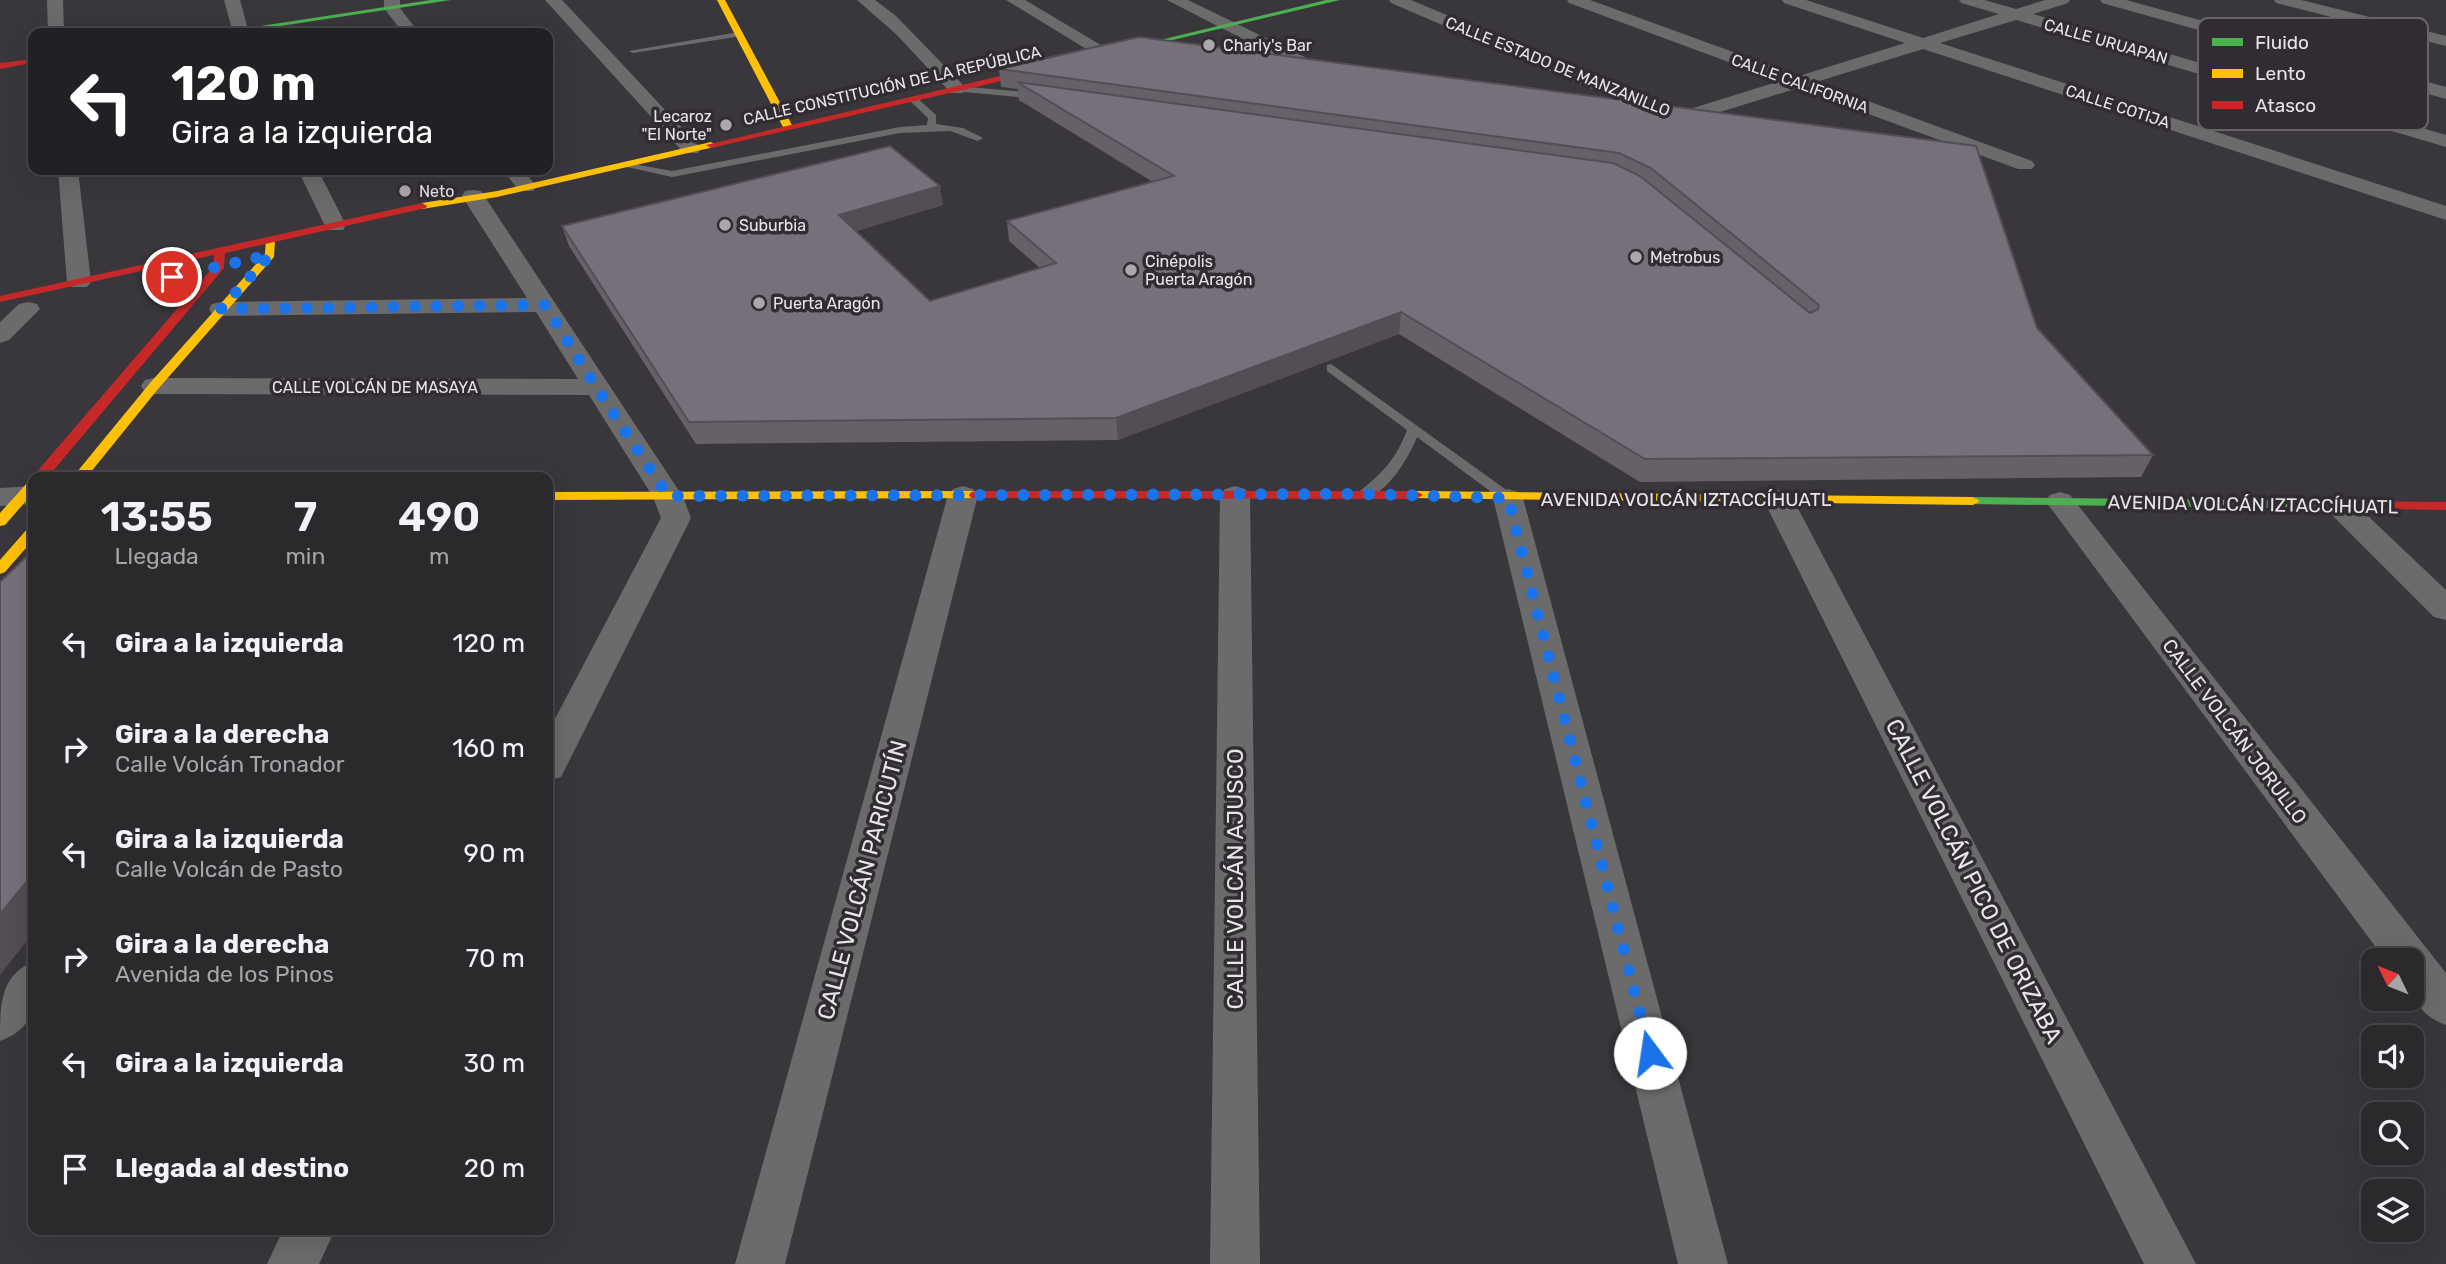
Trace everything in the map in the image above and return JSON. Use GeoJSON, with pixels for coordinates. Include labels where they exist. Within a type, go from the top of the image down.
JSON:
{"type":"FeatureCollection","features":[{"type":"Feature","properties":{"kind":"street"},"geometry":{"type":"LineString","coordinates":[[55,0],[56,28]]}},
{"type":"Feature","properties":{"kind":"street"},"geometry":{"type":"LineString","coordinates":[[232,0],[239,28]]}},
{"type":"Feature","properties":{"kind":"street"},"geometry":{"type":"LineString","coordinates":[[262,28],[392,4],[447,0]]}},
{"type":"Feature","properties":{"kind":"street"},"geometry":{"type":"LineString","coordinates":[[553,0],[691,149]]}},
{"type":"Feature","properties":{"kind":"street"},"geometry":{"type":"LineString","coordinates":[[721,0],[788,127]]}},
{"type":"Feature","properties":{"kind":"street"},"geometry":{"type":"LineString","coordinates":[[864,0],[886,14],[909,35],[957,89]]}},
{"type":"Feature","properties":{"kind":"street"},"geometry":{"type":"LineString","coordinates":[[1014,0],[1107,54]]}},
{"type":"Feature","properties":{"kind":"street"},"geometry":{"type":"LineString","coordinates":[[1175,0],[1313,68]]}},
{"type":"Feature","properties":{"kind":"street","name":"CALLE CONSTITUCIÓN DE LA REPÚBLICA"},"geometry":{"type":"LineString","coordinates":[[270,248],[335,225],[482,198],[1336,0]]}},
{"type":"Feature","properties":{"kind":"street","name":"CALLE ESTADO DE MANZANILLO"},"geometry":{"type":"LineString","coordinates":[[1397,0],[1660,111],[1681,115],[1700,114],[1800,83]]}},
{"type":"Feature","properties":{"kind":"street","name":"CALLE CALIFORNIA"},"geometry":{"type":"LineString","coordinates":[[1574,0],[2025,164]]}},
{"type":"Feature","properties":{"kind":"street","name":"CALLE COTIJA"},"geometry":{"type":"LineString","coordinates":[[1790,0],[2446,213]]}},
{"type":"Feature","properties":{"kind":"street","name":"CALLE URUAPAN"},"geometry":{"type":"LineString","coordinates":[[1967,0],[2198,68]]}},
{"type":"Feature","properties":{"kind":"street"},"geometry":{"type":"LineString","coordinates":[[1800,83],[2062,0]]}},
{"type":"Feature","properties":{"kind":"street"},"geometry":{"type":"LineString","coordinates":[[2108,0],[2198,25]]}},
{"type":"Feature","properties":{"kind":"street"},"geometry":{"type":"LineString","coordinates":[[2282,0],[2354,18]]}},
{"type":"Feature","properties":{"kind":"street"},"geometry":{"type":"LineString","coordinates":[[392,4],[408,28]]}},
{"type":"Feature","properties":{"kind":"street"},"geometry":{"type":"LineString","coordinates":[[2428,36],[2446,41]]}},
{"type":"Feature","properties":{"kind":"street"},"geometry":{"type":"LineString","coordinates":[[0,66],[28,62]]}},
{"type":"Feature","properties":{"kind":"street"},"geometry":{"type":"LineString","coordinates":[[2428,88],[2446,93]]}},
{"type":"Feature","properties":{"kind":"street","name":"CALLE URUAPAN"},"geometry":{"type":"LineString","coordinates":[[2409,130],[2446,141]]}},
{"type":"Feature","properties":{"kind":"street"},"geometry":{"type":"LineString","coordinates":[[68,175],[79,282]]}},
{"type":"Feature","properties":{"kind":"street"},"geometry":{"type":"LineString","coordinates":[[310,175],[335,225]]}},
{"type":"Feature","properties":{"kind":"street"},"geometry":{"type":"LineString","coordinates":[[517,175],[526,187]]}},
{"type":"Feature","properties":{"kind":"street"},"geometry":{"type":"LineString","coordinates":[[482,198],[596,387],[668,496],[676,518],[553,757]]}},
{"type":"Feature","properties":{"kind":"street","name":"CALLE CONSTITUCIÓN DE LA REPÚBLICA"},"geometry":{"type":"LineString","coordinates":[[0,316],[219,259],[454,212],[482,198]]}},
{"type":"Feature","properties":{"kind":"street"},"geometry":{"type":"LineString","coordinates":[[84,472],[270,248]]}},
{"type":"Feature","properties":{"kind":"street"},"geometry":{"type":"LineString","coordinates":[[41,472],[219,259]]}},
{"type":"Feature","properties":{"kind":"street","name":"CALLE CONSTITUCIÓN DE LA REPÚBLICA"},"geometry":{"type":"LineString","coordinates":[[0,299],[79,282],[219,259]]}},
{"type":"Feature","properties":{"kind":"street"},"geometry":{"type":"LineString","coordinates":[[221,309],[545,305]]}},
{"type":"Feature","properties":{"kind":"street"},"geometry":{"type":"LineString","coordinates":[[0,335],[28,309]]}},
{"type":"Feature","properties":{"kind":"street","name":"CALLE VOLCÁN DE MASAYA"},"geometry":{"type":"LineString","coordinates":[[154,386],[596,387]]}},
{"type":"Feature","properties":{"kind":"street"},"geometry":{"type":"LineString","coordinates":[[0,522],[26,490]]}},
{"type":"Feature","properties":{"kind":"street","name":"AVENIDA VOLCÁN IZTACCÍHUATL"},"geometry":{"type":"LineString","coordinates":[[553,496],[1364,494],[1508,498],[2446,506]]}},
{"type":"Feature","properties":{"kind":"street","name":"CALLE VOLCÁN PARICUTÍN"},"geometry":{"type":"LineString","coordinates":[[760,1264],[963,495]]}},
{"type":"Feature","properties":{"kind":"street","name":"CALLE VOLCÁN AJUSCO"},"geometry":{"type":"LineString","coordinates":[[1235,495],[1235,1264]]}},
{"type":"Feature","properties":{"kind":"street"},"geometry":{"type":"LineString","coordinates":[[1508,498],[1703,1264]]}},
{"type":"Feature","properties":{"kind":"street","name":"CALLE VOLCÁN PICO DE ORIZABA"},"geometry":{"type":"LineString","coordinates":[[1778,499],[2171,1264]]}},
{"type":"Feature","properties":{"kind":"street","name":"CALLE VOLCÁN JORULLO"},"geometry":{"type":"LineString","coordinates":[[2060,501],[2401,948]]}},
{"type":"Feature","properties":{"kind":"street"},"geometry":{"type":"LineString","coordinates":[[2339,505],[2446,609]]}},
{"type":"Feature","properties":{"kind":"street"},"geometry":{"type":"LineString","coordinates":[[0,569],[28,537]]}},
{"type":"Feature","properties":{"kind":"street","name":"CALLE VOLCÁN JORULLO"},"geometry":{"type":"LineString","coordinates":[[2424,978],[2446,1006]]}},
{"type":"Feature","properties":{"kind":"street"},"geometry":{"type":"LineString","coordinates":[[0,1022],[28,986]]}},
{"type":"Feature","properties":{"kind":"street"},"geometry":{"type":"LineString","coordinates":[[292,1264],[307,1235]]}},
{"type":"Feature","properties":{"kind":"lane"},"geometry":{"type":"LineString","coordinates":[[633,51],[739,34]]}},
{"type":"Feature","properties":{"kind":"lane"},"geometry":{"type":"LineString","coordinates":[[957,89],[1054,99]]}},
{"type":"Feature","properties":{"kind":"lane"},"geometry":{"type":"LineString","coordinates":[[913,99],[933,117],[931,127]]}},
{"type":"Feature","properties":{"kind":"lane"},"geometry":{"type":"LineString","coordinates":[[623,165],[672,174],[900,130],[931,127],[968,131],[978,138]]}},
{"type":"Feature","properties":{"kind":"lane"},"geometry":{"type":"LineString","coordinates":[[1331,368],[1508,498]]}},
{"type":"Feature","properties":{"kind":"lane"},"geometry":{"type":"LineString","coordinates":[[1364,494],[1390,475],[1406,454],[1413,430]]}},
{"type":"Feature","properties":{"kind":"building"},"geometry":{"type":"Polygon","coordinates":[[[1139,37],[1976,146],[2037,328],[2153,455],[1645,459],[1401,312],[1116,418],[689,422],[562,226],[890,146],[940,186],[839,215],[930,301],[1056,263],[1007,221],[1174,176],[1017,82],[1613,163],[1640,176],[1810,313],[1818,309],[1819,305],[1651,168],[1619,153],[999,69],[1139,37]]]}},
{"type":"Feature","properties":{"kind":"building"},"geometry":{"type":"Polygon","coordinates":[[[28,555],[28,880],[0,914],[0,582],[28,555]]]}},
{"type":"Feature","properties":{"kind":"traffic: fast"},"geometry":{"type":"LineString","coordinates":[[254,28],[447,0]]}},
{"type":"Feature","properties":{"kind":"traffic: fast"},"geometry":{"type":"LineString","coordinates":[[1110,53],[1336,0]]}},
{"type":"Feature","properties":{"kind":"traffic: fast"},"geometry":{"type":"LineString","coordinates":[[1973,501],[2334,505]]}},
{"type":"Feature","properties":{"kind":"traffic: slow"},"geometry":{"type":"LineString","coordinates":[[721,0],[788,127]]}},
{"type":"Feature","properties":{"kind":"traffic: slow"},"geometry":{"type":"LineString","coordinates":[[422,206],[497,194],[711,145]]}},
{"type":"Feature","properties":{"kind":"traffic: slow"},"geometry":{"type":"LineString","coordinates":[[84,472],[154,386],[270,255],[270,240]]}},
{"type":"Feature","properties":{"kind":"traffic: slow"},"geometry":{"type":"LineString","coordinates":[[0,522],[28,491]]}},
{"type":"Feature","properties":{"kind":"traffic: slow"},"geometry":{"type":"LineString","coordinates":[[553,496],[976,495]]}},
{"type":"Feature","properties":{"kind":"traffic: slow"},"geometry":{"type":"LineString","coordinates":[[1416,495],[1973,501]]}},
{"type":"Feature","properties":{"kind":"traffic: slow"},"geometry":{"type":"LineString","coordinates":[[0,569],[28,537]]}},
{"type":"Feature","properties":{"kind":"traffic: jam"},"geometry":{"type":"LineString","coordinates":[[0,66],[28,62]]}},
{"type":"Feature","properties":{"kind":"traffic: jam"},"geometry":{"type":"LineString","coordinates":[[711,145],[1051,67]]}},
{"type":"Feature","properties":{"kind":"traffic: jam"},"geometry":{"type":"LineString","coordinates":[[0,299],[422,206]]}},
{"type":"Feature","properties":{"kind":"traffic: jam"},"geometry":{"type":"LineString","coordinates":[[44,472],[220,266],[219,251]]}},
{"type":"Feature","properties":{"kind":"traffic: jam"},"geometry":{"type":"LineString","coordinates":[[976,495],[1416,495]]}},
{"type":"Feature","properties":{"kind":"traffic: jam"},"geometry":{"type":"LineString","coordinates":[[2334,505],[2446,506]]}},
{"type":"Feature","properties":{"kind":"place","name":"Charly's Bar"},"geometry":{"type":"Point","coordinates":[1209,45]}},
{"type":"Feature","properties":{"kind":"place","name":"Lecaroz \"El Norte\""},"geometry":{"type":"Point","coordinates":[726,125]}},
{"type":"Feature","properties":{"kind":"place","name":"Neto"},"geometry":{"type":"Point","coordinates":[405,191]}},
{"type":"Feature","properties":{"kind":"place","name":"Suburbia"},"geometry":{"type":"Point","coordinates":[725,225]}},
{"type":"Feature","properties":{"kind":"place","name":"Metrobus"},"geometry":{"type":"Point","coordinates":[1636,257]}},
{"type":"Feature","properties":{"kind":"place","name":"Cinépolis Puerta Aragón"},"geometry":{"type":"Point","coordinates":[1131,270]}},
{"type":"Feature","properties":{"kind":"place","name":"Puerta Aragón"},"geometry":{"type":"Point","coordinates":[759,303]}},
{"type":"Feature","properties":{"kind":"route"},"geometry":{"type":"LineString","coordinates":[[172,277],[270,255],[221,309],[545,305],[668,496],[1364,494],[1508,498],[1650,1053]]}}]}
